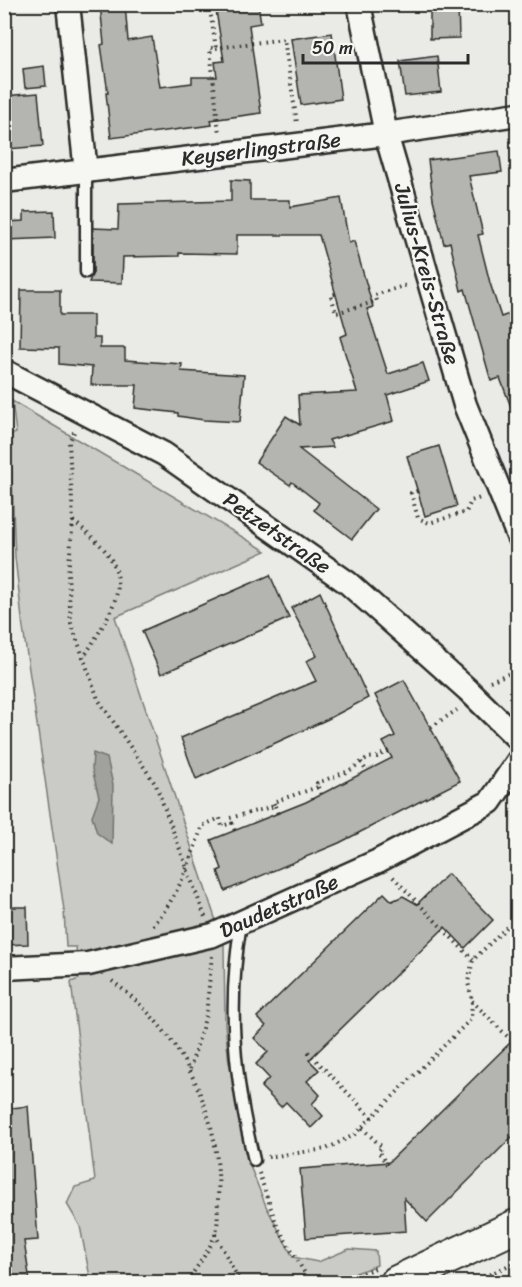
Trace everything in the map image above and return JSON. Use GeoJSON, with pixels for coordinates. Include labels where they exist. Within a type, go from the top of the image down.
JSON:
{"type":"FeatureCollection","features":[{"type":"Feature","properties":{"kind":"street"},"geometry":{"type":"LineString","coordinates":[[68,4],[86,172]]}},
{"type":"Feature","properties":{"kind":"street","name":"Julius-Kreis-Straße"},"geometry":{"type":"LineString","coordinates":[[359,4],[386,134],[465,405],[498,492],[518,536]]}},
{"type":"Feature","properties":{"kind":"street","name":"Keyserlingstraße"},"geometry":{"type":"LineString","coordinates":[[4,181],[386,134],[518,114]]}},
{"type":"Feature","properties":{"kind":"street","name":"Petzetstraße"},"geometry":{"type":"LineString","coordinates":[[4,371],[164,454],[348,583],[518,739]]}},
{"type":"Feature","properties":{"kind":"street","name":"Daudetstraße"},"geometry":{"type":"LineString","coordinates":[[4,968],[88,964],[213,935],[378,861],[490,802],[518,761]]}},
{"type":"Feature","properties":{"kind":"street"},"geometry":{"type":"LineString","coordinates":[[397,1282],[518,1225]]}},
{"type":"Feature","properties":{"kind":"lane"},"geometry":{"type":"LineString","coordinates":[[86,172],[86,272]]}},
{"type":"Feature","properties":{"kind":"lane"},"geometry":{"type":"LineString","coordinates":[[241,923],[233,967],[233,1046],[242,1109],[254,1160]]}},
{"type":"Feature","properties":{"kind":"path"},"geometry":{"type":"LineString","coordinates":[[209,4],[216,48]]}},
{"type":"Feature","properties":{"kind":"path"},"geometry":{"type":"LineString","coordinates":[[221,153],[210,48],[284,39],[300,145]]}},
{"type":"Feature","properties":{"kind":"path"},"geometry":{"type":"LineString","coordinates":[[335,294],[331,295],[336,313],[377,301],[375,295],[428,279]]}},
{"type":"Feature","properties":{"kind":"path"},"geometry":{"type":"LineString","coordinates":[[83,412],[69,442],[73,521],[68,574],[71,623],[98,699],[156,785],[213,935],[206,1015],[190,1069]]}},
{"type":"Feature","properties":{"kind":"path"},"geometry":{"type":"LineString","coordinates":[[417,491],[411,493],[418,518],[429,523],[466,512],[471,501],[498,492]]}},
{"type":"Feature","properties":{"kind":"path"},"geometry":{"type":"LineString","coordinates":[[73,521],[108,553],[117,574],[119,587],[114,609],[83,658]]}},
{"type":"Feature","properties":{"kind":"path"},"geometry":{"type":"LineString","coordinates":[[431,727],[471,694],[518,670]]}},
{"type":"Feature","properties":{"kind":"path"},"geometry":{"type":"LineString","coordinates":[[321,795],[317,783],[349,771],[362,762],[388,751]]}},
{"type":"Feature","properties":{"kind":"path"},"geometry":{"type":"LineString","coordinates":[[362,762],[367,772]]}},
{"type":"Feature","properties":{"kind":"path"},"geometry":{"type":"LineString","coordinates":[[278,814],[273,802],[318,787]]}},
{"type":"Feature","properties":{"kind":"path"},"geometry":{"type":"LineString","coordinates":[[235,831],[230,818],[274,806]]}},
{"type":"Feature","properties":{"kind":"path"},"geometry":{"type":"LineString","coordinates":[[135,954],[141,940],[170,905],[188,870],[202,825],[220,818],[222,826],[232,823]]}},
{"type":"Feature","properties":{"kind":"path"},"geometry":{"type":"LineString","coordinates":[[378,861],[473,960]]}},
{"type":"Feature","properties":{"kind":"path"},"geometry":{"type":"LineString","coordinates":[[310,1282],[278,1226],[254,1160],[326,1149],[362,1128],[471,1019],[472,1000],[468,982],[473,960],[518,916]]}},
{"type":"Feature","properties":{"kind":"path"},"geometry":{"type":"LineString","coordinates":[[88,964],[126,992],[158,1022],[190,1069],[209,1122],[219,1179],[215,1234],[187,1282]]}},
{"type":"Feature","properties":{"kind":"path"},"geometry":{"type":"LineString","coordinates":[[472,1000],[517,1046]]}},
{"type":"Feature","properties":{"kind":"path"},"geometry":{"type":"LineString","coordinates":[[308,1052],[372,1118]]}},
{"type":"Feature","properties":{"kind":"path"},"geometry":{"type":"LineString","coordinates":[[362,1128],[382,1147],[378,1151],[388,1166]]}},
{"type":"Feature","properties":{"kind":"path"},"geometry":{"type":"LineString","coordinates":[[215,1234],[240,1282]]}},
{"type":"Feature","properties":{"kind":"path"},"geometry":{"type":"LineString","coordinates":[[473,1282],[518,1262]]}},
{"type":"Feature","properties":{"kind":"shaded area"},"geometry":{"type":"Polygon","coordinates":[[[12,401],[266,551],[115,617],[224,945],[225,1024],[229,1063],[234,1076],[250,1166],[266,1206],[293,1257],[318,1262],[349,1249],[376,1251],[377,1265],[332,1282],[91,1282],[80,1226],[67,1204],[75,1187],[95,1181],[71,982],[79,979],[76,947],[66,947],[64,910],[23,628],[15,557],[10,435],[16,433],[12,401]]]}},
{"type":"Feature","properties":{"kind":"shaded area"},"geometry":{"type":"Polygon","coordinates":[[[93,753],[107,758],[113,785],[112,844],[97,833],[92,816],[99,797],[92,769],[93,753]]]}},
{"type":"Feature","properties":{"kind":"building"},"geometry":{"type":"Polygon","coordinates":[[[100,4],[125,4],[128,41],[152,37],[160,87],[192,83],[192,77],[217,77],[215,62],[224,61],[215,4],[258,4],[261,23],[249,25],[261,113],[211,120],[212,125],[111,138],[106,93],[108,93],[101,45],[104,44],[100,4]]]}},
{"type":"Feature","properties":{"kind":"building"},"geometry":{"type":"Polygon","coordinates":[[[430,4],[458,4],[459,38],[430,39],[430,4]]]}},
{"type":"Feature","properties":{"kind":"building"},"geometry":{"type":"Polygon","coordinates":[[[332,33],[341,99],[301,105],[291,39],[332,33]]]}},
{"type":"Feature","properties":{"kind":"building"},"geometry":{"type":"Polygon","coordinates":[[[437,56],[441,92],[405,96],[400,61],[437,56]]]}},
{"type":"Feature","properties":{"kind":"building"},"geometry":{"type":"Polygon","coordinates":[[[44,66],[46,86],[25,88],[23,69],[44,66]]]}},
{"type":"Feature","properties":{"kind":"building"},"geometry":{"type":"Polygon","coordinates":[[[38,93],[43,146],[7,149],[4,96],[38,93]]]}},
{"type":"Feature","properties":{"kind":"building"},"geometry":{"type":"Polygon","coordinates":[[[499,151],[502,172],[469,176],[483,234],[478,235],[490,283],[501,317],[509,314],[518,343],[516,420],[500,378],[491,381],[465,289],[461,291],[450,242],[444,244],[433,199],[428,160],[499,151]]]}},
{"type":"Feature","properties":{"kind":"building"},"geometry":{"type":"Polygon","coordinates":[[[231,180],[250,181],[250,200],[290,200],[290,207],[341,198],[349,243],[354,241],[373,307],[367,309],[388,374],[423,363],[429,381],[387,395],[394,421],[329,440],[333,447],[299,449],[376,509],[352,539],[314,510],[319,503],[292,482],[290,485],[256,462],[286,416],[300,425],[298,395],[357,392],[340,337],[347,334],[319,235],[237,235],[237,254],[179,253],[179,256],[123,257],[122,283],[89,282],[93,272],[93,228],[118,229],[119,204],[231,201],[231,180]]]}},
{"type":"Feature","properties":{"kind":"building"},"geometry":{"type":"Polygon","coordinates":[[[54,211],[55,238],[6,240],[6,222],[24,221],[24,212],[54,211]]]}},
{"type":"Feature","properties":{"kind":"building"},"geometry":{"type":"Polygon","coordinates":[[[21,290],[60,290],[60,315],[93,315],[93,338],[100,338],[100,348],[125,348],[125,360],[182,364],[181,371],[244,375],[240,422],[204,420],[178,416],[178,413],[135,408],[137,385],[91,385],[92,367],[59,364],[59,348],[20,347],[21,290]]]}},
{"type":"Feature","properties":{"kind":"building"},"geometry":{"type":"Polygon","coordinates":[[[439,446],[457,506],[425,516],[407,456],[439,446]]]}},
{"type":"Feature","properties":{"kind":"building"},"geometry":{"type":"Polygon","coordinates":[[[270,575],[289,618],[161,674],[142,631],[270,575]]]}},
{"type":"Feature","properties":{"kind":"building"},"geometry":{"type":"Polygon","coordinates":[[[320,592],[368,698],[328,719],[196,779],[181,738],[316,681],[306,661],[317,656],[291,608],[320,592]]]}},
{"type":"Feature","properties":{"kind":"building"},"geometry":{"type":"Polygon","coordinates":[[[404,680],[460,781],[339,843],[225,891],[218,871],[222,869],[211,840],[306,802],[392,758],[383,742],[395,736],[375,695],[404,680]]]}},
{"type":"Feature","properties":{"kind":"building"},"geometry":{"type":"Polygon","coordinates":[[[448,874],[493,920],[465,948],[445,927],[309,1060],[319,1070],[307,1081],[320,1095],[312,1104],[323,1116],[311,1128],[286,1102],[281,1107],[261,1087],[269,1078],[256,1064],[268,1052],[254,1038],[266,1026],[257,1017],[384,893],[392,901],[403,896],[417,904],[448,874]]]}},
{"type":"Feature","properties":{"kind":"building"},"geometry":{"type":"Polygon","coordinates":[[[4,907],[27,907],[28,944],[4,945],[4,907]]]}},
{"type":"Feature","properties":{"kind":"building"},"geometry":{"type":"Polygon","coordinates":[[[518,1035],[518,1131],[427,1222],[404,1198],[406,1231],[306,1238],[300,1169],[389,1162],[518,1035]]]}},
{"type":"Feature","properties":{"kind":"building"},"geometry":{"type":"Polygon","coordinates":[[[28,1106],[38,1240],[24,1241],[30,1282],[4,1282],[4,1109],[28,1106]]]}}]}
